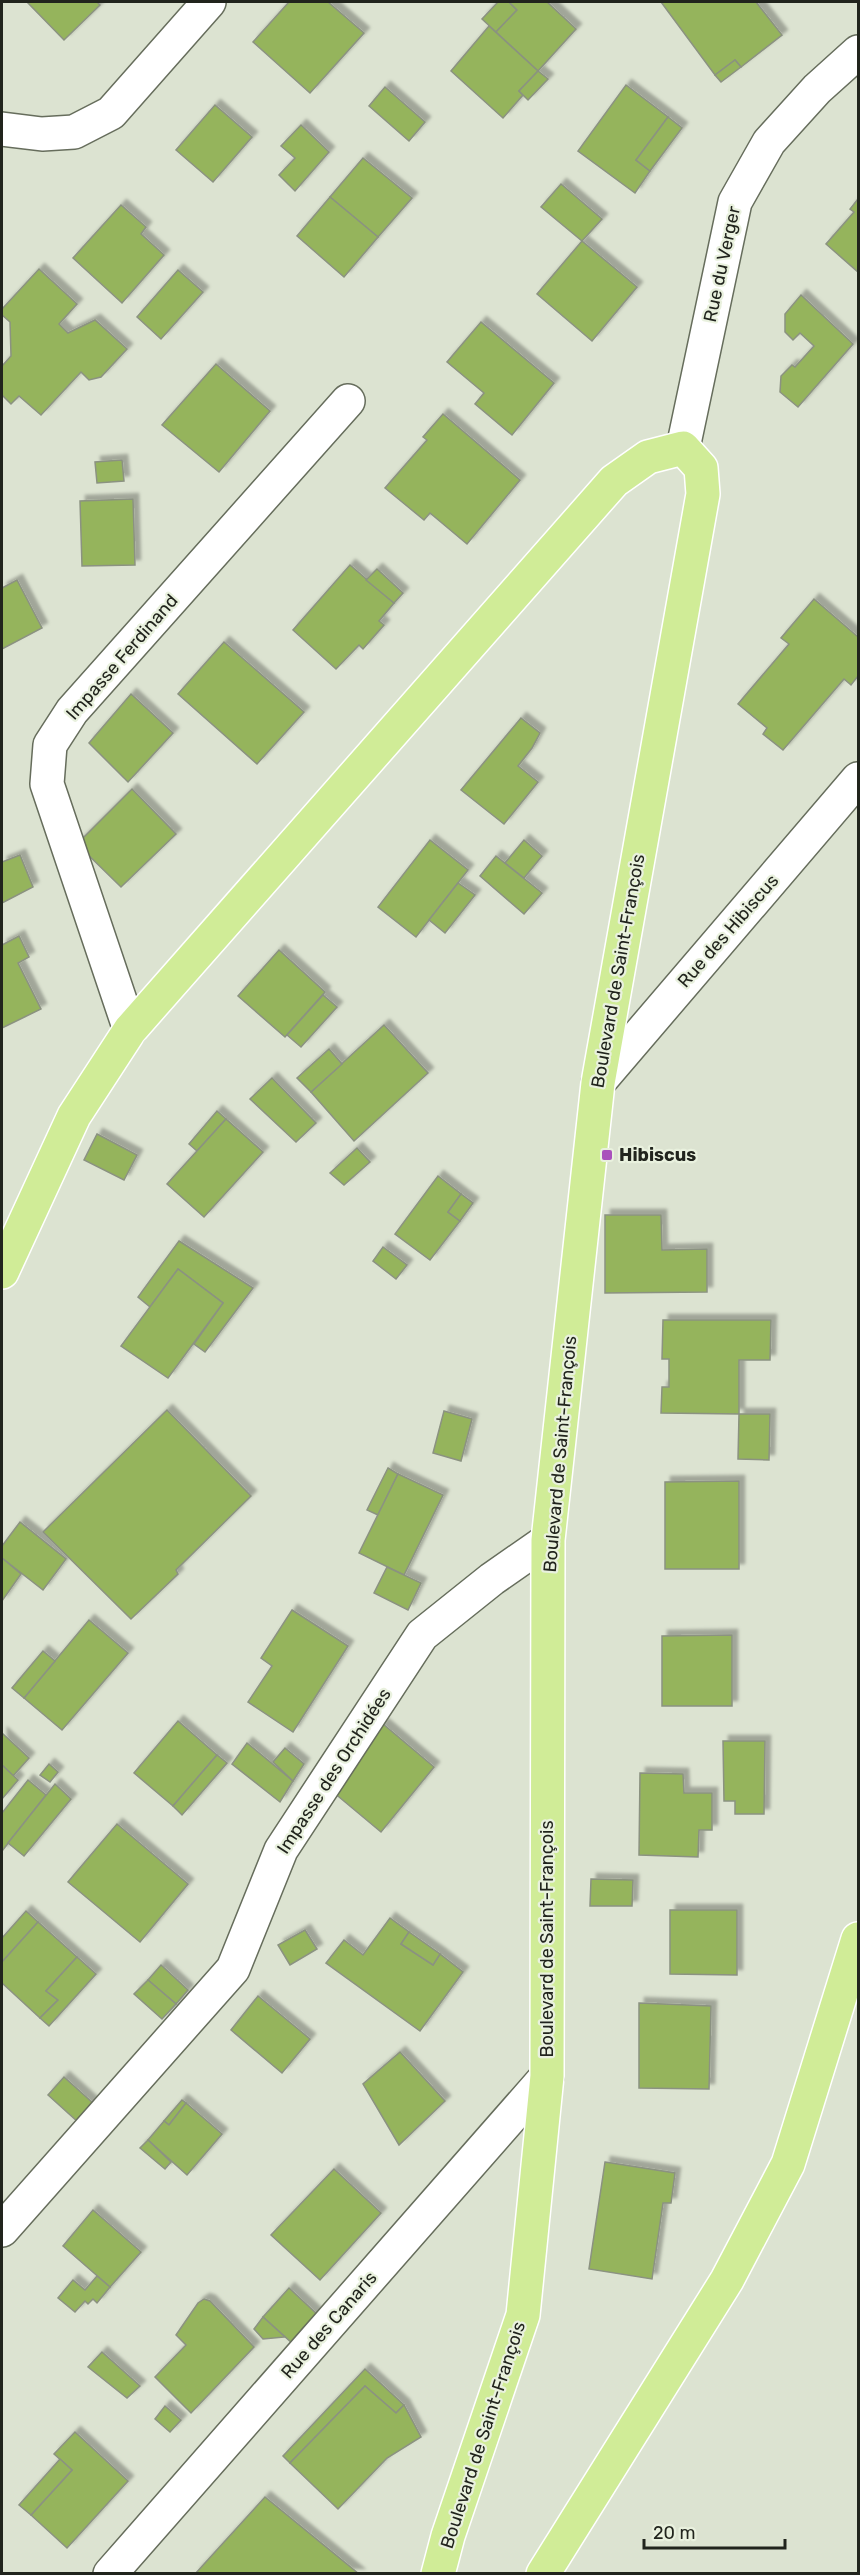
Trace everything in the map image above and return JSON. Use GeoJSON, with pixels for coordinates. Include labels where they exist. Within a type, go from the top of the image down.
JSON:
{"type":"FeatureCollection","features":[{"type":"Feature","properties":{"kind":"main road"},"geometry":{"type":"LineString","coordinates":[[2,1272],[74,1116],[130,1030],[614,481],[648,457],[683,448]]}},
{"type":"Feature","properties":{"kind":"main road","name":"Boulevard de Saint-François"},"geometry":{"type":"LineString","coordinates":[[438,2574],[448,2536],[523,2315],[547,2076],[548,1539],[598,1083],[703,494],[701,468],[683,448]]}},
{"type":"Feature","properties":{"kind":"main road"},"geometry":{"type":"LineString","coordinates":[[543,2574],[727,2280],[788,2164],[858,1939]]}},
{"type":"Feature","properties":{"kind":"street"},"geometry":{"type":"LineString","coordinates":[[2,129],[42,135],[74,132],[111,113],[209,2]]}},
{"type":"Feature","properties":{"kind":"street","name":"Rue du Verger"},"geometry":{"type":"LineString","coordinates":[[683,448],[735,202],[769,142],[817,89],[858,52]]}},
{"type":"Feature","properties":{"kind":"street","name":"Impasse Ferdinand"},"geometry":{"type":"LineString","coordinates":[[130,1030],[47,784],[50,745],[72,711],[348,401]]}},
{"type":"Feature","properties":{"kind":"street","name":"Rue des Hibiscus"},"geometry":{"type":"LineString","coordinates":[[598,1083],[858,779]]}},
{"type":"Feature","properties":{"kind":"street","name":"Impasse des Orchidées"},"geometry":{"type":"LineString","coordinates":[[2,2230],[233,1969],[281,1850],[422,1635],[492,1579],[548,1539]]}},
{"type":"Feature","properties":{"kind":"street","name":"Rue des Canaris"},"geometry":{"type":"LineString","coordinates":[[110,2574],[547,2076]]}},
{"type":"Feature","properties":{"kind":"building"},"geometry":{"type":"Polygon","coordinates":[[[27,2],[97,2],[100,5],[64,40],[27,2]]]}},
{"type":"Feature","properties":{"kind":"building"},"geometry":{"type":"Polygon","coordinates":[[[289,2],[328,2],[364,33],[310,93],[253,42],[289,2]]]}},
{"type":"Feature","properties":{"kind":"building"},"geometry":{"type":"Polygon","coordinates":[[[498,2],[509,2],[517,10],[496,32],[482,19],[498,2]]]}},
{"type":"Feature","properties":{"kind":"building"},"geometry":{"type":"Polygon","coordinates":[[[509,2],[547,2],[576,29],[538,71],[496,32],[517,10],[509,2]]]}},
{"type":"Feature","properties":{"kind":"building"},"geometry":{"type":"Polygon","coordinates":[[[661,2],[756,2],[782,35],[741,67],[735,60],[715,75],[661,2]]]}},
{"type":"Feature","properties":{"kind":"building"},"geometry":{"type":"Polygon","coordinates":[[[489,26],[538,71],[519,91],[523,95],[503,118],[451,71],[489,26]]]}},
{"type":"Feature","properties":{"kind":"building"},"geometry":{"type":"Polygon","coordinates":[[[735,60],[741,67],[721,82],[715,75],[735,60]]]}},
{"type":"Feature","properties":{"kind":"building"},"geometry":{"type":"Polygon","coordinates":[[[538,71],[548,79],[528,100],[519,91],[538,71]]]}},
{"type":"Feature","properties":{"kind":"building"},"geometry":{"type":"Polygon","coordinates":[[[626,85],[668,117],[636,160],[650,171],[635,193],[578,151],[626,85]]]}},
{"type":"Feature","properties":{"kind":"building"},"geometry":{"type":"Polygon","coordinates":[[[385,87],[425,122],[409,141],[369,106],[385,87]]]}},
{"type":"Feature","properties":{"kind":"building"},"geometry":{"type":"Polygon","coordinates":[[[215,105],[252,137],[213,182],[176,150],[215,105]]]}},
{"type":"Feature","properties":{"kind":"building"},"geometry":{"type":"Polygon","coordinates":[[[668,117],[682,128],[650,171],[636,160],[668,117]]]}},
{"type":"Feature","properties":{"kind":"building"},"geometry":{"type":"Polygon","coordinates":[[[301,125],[329,152],[295,191],[279,175],[295,158],[281,146],[301,125]]]}},
{"type":"Feature","properties":{"kind":"building"},"geometry":{"type":"Polygon","coordinates":[[[363,158],[412,198],[378,237],[330,197],[363,158]]]}},
{"type":"Feature","properties":{"kind":"building"},"geometry":{"type":"Polygon","coordinates":[[[561,184],[602,219],[582,241],[541,207],[561,184]]]}},
{"type":"Feature","properties":{"kind":"building"},"geometry":{"type":"Polygon","coordinates":[[[330,197],[378,237],[344,277],[297,236],[330,197]]]}},
{"type":"Feature","properties":{"kind":"building"},"geometry":{"type":"Polygon","coordinates":[[[858,199],[858,272],[826,244],[854,212],[850,209],[858,199]]]}},
{"type":"Feature","properties":{"kind":"building"},"geometry":{"type":"Polygon","coordinates":[[[121,205],[146,227],[141,234],[164,255],[122,303],[73,258],[121,205]]]}},
{"type":"Feature","properties":{"kind":"building"},"geometry":{"type":"Polygon","coordinates":[[[582,241],[637,287],[592,341],[537,294],[582,241]]]}},
{"type":"Feature","properties":{"kind":"building"},"geometry":{"type":"Polygon","coordinates":[[[39,269],[77,304],[59,324],[68,333],[95,320],[127,349],[101,377],[89,380],[81,372],[41,415],[19,396],[11,404],[2,395],[2,366],[11,356],[10,322],[2,315],[2,309],[39,269]]]}},
{"type":"Feature","properties":{"kind":"building"},"geometry":{"type":"Polygon","coordinates":[[[178,270],[203,292],[161,339],[137,317],[178,270]]]}},
{"type":"Feature","properties":{"kind":"building"},"geometry":{"type":"Polygon","coordinates":[[[801,295],[853,344],[798,407],[780,392],[781,376],[792,365],[795,367],[814,346],[800,333],[793,340],[785,332],[785,314],[801,295]]]}},
{"type":"Feature","properties":{"kind":"building"},"geometry":{"type":"Polygon","coordinates":[[[481,322],[554,383],[512,435],[475,404],[484,393],[447,362],[481,322]]]}},
{"type":"Feature","properties":{"kind":"building"},"geometry":{"type":"Polygon","coordinates":[[[216,364],[270,411],[219,472],[162,425],[216,364]]]}},
{"type":"Feature","properties":{"kind":"building"},"geometry":{"type":"Polygon","coordinates":[[[443,414],[520,480],[467,544],[430,513],[424,520],[385,488],[427,440],[423,437],[443,414]]]}},
{"type":"Feature","properties":{"kind":"building"},"geometry":{"type":"Polygon","coordinates":[[[122,460],[124,481],[97,483],[95,462],[122,460]]]}},
{"type":"Feature","properties":{"kind":"building"},"geometry":{"type":"Polygon","coordinates":[[[133,499],[135,565],[82,566],[80,501],[133,499]]]}},
{"type":"Feature","properties":{"kind":"building"},"geometry":{"type":"Polygon","coordinates":[[[350,565],[394,603],[379,621],[384,625],[363,649],[359,645],[336,669],[293,630],[350,565]]]}},
{"type":"Feature","properties":{"kind":"building"},"geometry":{"type":"Polygon","coordinates":[[[377,569],[403,593],[394,603],[366,580],[377,569]]]}},
{"type":"Feature","properties":{"kind":"building"},"geometry":{"type":"Polygon","coordinates":[[[17,580],[42,628],[2,649],[2,588],[17,580]]]}},
{"type":"Feature","properties":{"kind":"building"},"geometry":{"type":"Polygon","coordinates":[[[814,599],[858,637],[858,676],[851,685],[844,679],[783,750],[763,734],[767,728],[738,704],[789,644],[781,638],[814,599]]]}},
{"type":"Feature","properties":{"kind":"building"},"geometry":{"type":"Polygon","coordinates":[[[224,642],[304,712],[257,764],[178,694],[224,642]]]}},
{"type":"Feature","properties":{"kind":"building"},"geometry":{"type":"Polygon","coordinates":[[[131,694],[173,733],[128,782],[89,743],[131,694]]]}},
{"type":"Feature","properties":{"kind":"building"},"geometry":{"type":"Polygon","coordinates":[[[521,718],[540,733],[518,766],[538,782],[504,824],[461,790],[521,718]]]}},
{"type":"Feature","properties":{"kind":"building"},"geometry":{"type":"Polygon","coordinates":[[[132,789],[176,834],[121,887],[77,844],[132,789]]]}},
{"type":"Feature","properties":{"kind":"building"},"geometry":{"type":"Polygon","coordinates":[[[430,840],[468,870],[416,937],[378,907],[430,840]]]}},
{"type":"Feature","properties":{"kind":"building"},"geometry":{"type":"Polygon","coordinates":[[[524,840],[542,856],[524,878],[505,863],[524,840]]]}},
{"type":"Feature","properties":{"kind":"building"},"geometry":{"type":"Polygon","coordinates":[[[20,855],[33,887],[2,903],[2,862],[20,855]]]}},
{"type":"Feature","properties":{"kind":"building"},"geometry":{"type":"Polygon","coordinates":[[[496,856],[542,893],[524,914],[480,876],[496,856]]]}},
{"type":"Feature","properties":{"kind":"building"},"geometry":{"type":"Polygon","coordinates":[[[458,883],[475,895],[445,933],[429,920],[458,883]]]}},
{"type":"Feature","properties":{"kind":"building"},"geometry":{"type":"Polygon","coordinates":[[[19,936],[29,957],[18,963],[41,1009],[2,1028],[2,945],[19,936]]]}},
{"type":"Feature","properties":{"kind":"building"},"geometry":{"type":"Polygon","coordinates":[[[279,950],[325,992],[285,1037],[238,996],[279,950]]]}},
{"type":"Feature","properties":{"kind":"building"},"geometry":{"type":"Polygon","coordinates":[[[323,995],[337,1007],[301,1047],[287,1035],[323,995]]]}},
{"type":"Feature","properties":{"kind":"building"},"geometry":{"type":"Polygon","coordinates":[[[384,1025],[428,1073],[354,1141],[311,1092],[384,1025]]]}},
{"type":"Feature","properties":{"kind":"building"},"geometry":{"type":"Polygon","coordinates":[[[329,1049],[342,1064],[311,1092],[297,1078],[329,1049]]]}},
{"type":"Feature","properties":{"kind":"building"},"geometry":{"type":"Polygon","coordinates":[[[272,1078],[316,1123],[296,1142],[250,1099],[272,1078]]]}},
{"type":"Feature","properties":{"kind":"building"},"geometry":{"type":"Polygon","coordinates":[[[217,1111],[226,1119],[197,1151],[189,1144],[217,1111]]]}},
{"type":"Feature","properties":{"kind":"building"},"geometry":{"type":"Polygon","coordinates":[[[226,1119],[263,1152],[204,1217],[167,1184],[226,1119]]]}},
{"type":"Feature","properties":{"kind":"building"},"geometry":{"type":"Polygon","coordinates":[[[97,1134],[137,1155],[124,1180],[84,1160],[97,1134]]]}},
{"type":"Feature","properties":{"kind":"building"},"geometry":{"type":"Polygon","coordinates":[[[357,1148],[370,1162],[344,1185],[330,1173],[357,1148]]]}},
{"type":"Feature","properties":{"kind":"building"},"geometry":{"type":"Polygon","coordinates":[[[438,1176],[461,1194],[448,1212],[460,1221],[430,1260],[395,1234],[438,1176]]]}},
{"type":"Feature","properties":{"kind":"building"},"geometry":{"type":"Polygon","coordinates":[[[461,1194],[473,1203],[460,1221],[448,1212],[461,1194]]]}},
{"type":"Feature","properties":{"kind":"building"},"geometry":{"type":"Polygon","coordinates":[[[605,1215],[661,1215],[662,1250],[707,1249],[707,1292],[605,1293],[605,1215]]]}},
{"type":"Feature","properties":{"kind":"building"},"geometry":{"type":"Polygon","coordinates":[[[179,1241],[253,1288],[205,1352],[194,1344],[223,1303],[178,1269],[150,1307],[138,1297],[179,1241]]]}},
{"type":"Feature","properties":{"kind":"building"},"geometry":{"type":"Polygon","coordinates":[[[383,1247],[407,1265],[396,1279],[373,1261],[383,1247]]]}},
{"type":"Feature","properties":{"kind":"building"},"geometry":{"type":"Polygon","coordinates":[[[178,1269],[223,1303],[168,1378],[121,1346],[178,1269]]]}},
{"type":"Feature","properties":{"kind":"building"},"geometry":{"type":"Polygon","coordinates":[[[663,1320],[771,1320],[770,1360],[739,1360],[739,1414],[661,1413],[662,1387],[669,1387],[669,1359],[662,1359],[663,1320]]]}},
{"type":"Feature","properties":{"kind":"building"},"geometry":{"type":"Polygon","coordinates":[[[167,1410],[251,1496],[176,1570],[178,1574],[131,1619],[43,1532],[167,1410]]]}},
{"type":"Feature","properties":{"kind":"building"},"geometry":{"type":"Polygon","coordinates":[[[444,1411],[472,1419],[461,1461],[433,1453],[444,1411]]]}},
{"type":"Feature","properties":{"kind":"building"},"geometry":{"type":"Polygon","coordinates":[[[739,1414],[770,1414],[769,1460],[738,1459],[739,1414]]]}},
{"type":"Feature","properties":{"kind":"building"},"geometry":{"type":"Polygon","coordinates":[[[388,1468],[398,1474],[378,1515],[367,1510],[388,1468]]]}},
{"type":"Feature","properties":{"kind":"building"},"geometry":{"type":"Polygon","coordinates":[[[398,1474],[443,1495],[404,1575],[359,1553],[398,1474]]]}},
{"type":"Feature","properties":{"kind":"building"},"geometry":{"type":"Polygon","coordinates":[[[739,1481],[739,1569],[665,1569],[665,1482],[739,1481]]]}},
{"type":"Feature","properties":{"kind":"building"},"geometry":{"type":"Polygon","coordinates":[[[20,1522],[66,1559],[43,1590],[2,1558],[2,1546],[20,1522]]]}},
{"type":"Feature","properties":{"kind":"building"},"geometry":{"type":"Polygon","coordinates":[[[2,1558],[21,1574],[2,1601],[2,1558]]]}},
{"type":"Feature","properties":{"kind":"building"},"geometry":{"type":"Polygon","coordinates":[[[387,1567],[421,1583],[408,1610],[374,1593],[387,1567]]]}},
{"type":"Feature","properties":{"kind":"building"},"geometry":{"type":"Polygon","coordinates":[[[292,1610],[348,1646],[293,1732],[248,1702],[272,1666],[261,1658],[292,1610]]]}},
{"type":"Feature","properties":{"kind":"building"},"geometry":{"type":"Polygon","coordinates":[[[89,1620],[128,1653],[62,1730],[24,1698],[89,1620]]]}},
{"type":"Feature","properties":{"kind":"building"},"geometry":{"type":"Polygon","coordinates":[[[732,1635],[732,1706],[662,1706],[662,1636],[732,1635]]]}},
{"type":"Feature","properties":{"kind":"building"},"geometry":{"type":"Polygon","coordinates":[[[43,1651],[55,1661],[24,1698],[12,1688],[43,1651]]]}},
{"type":"Feature","properties":{"kind":"building"},"geometry":{"type":"Polygon","coordinates":[[[178,1721],[217,1755],[173,1806],[134,1773],[178,1721]]]}},
{"type":"Feature","properties":{"kind":"building"},"geometry":{"type":"Polygon","coordinates":[[[383,1724],[434,1767],[381,1832],[333,1792],[383,1724]]]}},
{"type":"Feature","properties":{"kind":"building"},"geometry":{"type":"Polygon","coordinates":[[[2,1733],[29,1758],[13,1776],[2,1765],[2,1733]]]}},
{"type":"Feature","properties":{"kind":"building"},"geometry":{"type":"Polygon","coordinates":[[[723,1741],[765,1741],[764,1814],[735,1814],[735,1801],[724,1801],[723,1741]]]}},
{"type":"Feature","properties":{"kind":"building"},"geometry":{"type":"Polygon","coordinates":[[[247,1743],[293,1781],[280,1802],[232,1764],[247,1743]]]}},
{"type":"Feature","properties":{"kind":"building"},"geometry":{"type":"Polygon","coordinates":[[[285,1748],[304,1764],[293,1781],[273,1762],[285,1748]]]}},
{"type":"Feature","properties":{"kind":"building"},"geometry":{"type":"Polygon","coordinates":[[[217,1755],[227,1763],[182,1815],[173,1806],[217,1755]]]}},
{"type":"Feature","properties":{"kind":"building"},"geometry":{"type":"Polygon","coordinates":[[[49,1764],[58,1772],[50,1782],[40,1775],[49,1764]]]}},
{"type":"Feature","properties":{"kind":"building"},"geometry":{"type":"Polygon","coordinates":[[[2,1765],[18,1780],[2,1799],[2,1765]]]}},
{"type":"Feature","properties":{"kind":"building"},"geometry":{"type":"Polygon","coordinates":[[[640,1773],[683,1774],[684,1793],[712,1793],[712,1830],[699,1830],[698,1857],[639,1855],[640,1773]]]}},
{"type":"Feature","properties":{"kind":"building"},"geometry":{"type":"Polygon","coordinates":[[[28,1780],[46,1795],[2,1851],[2,1813],[28,1780]]]}},
{"type":"Feature","properties":{"kind":"building"},"geometry":{"type":"Polygon","coordinates":[[[55,1784],[71,1799],[24,1856],[8,1843],[55,1784]]]}},
{"type":"Feature","properties":{"kind":"building"},"geometry":{"type":"Polygon","coordinates":[[[117,1824],[188,1884],[140,1942],[68,1882],[117,1824]]]}},
{"type":"Feature","properties":{"kind":"building"},"geometry":{"type":"Polygon","coordinates":[[[591,1879],[633,1880],[632,1906],[590,1906],[591,1879]]]}},
{"type":"Feature","properties":{"kind":"building"},"geometry":{"type":"Polygon","coordinates":[[[670,1910],[737,1910],[737,1975],[670,1974],[670,1910]]]}},
{"type":"Feature","properties":{"kind":"building"},"geometry":{"type":"Polygon","coordinates":[[[26,1911],[38,1922],[2,1962],[2,1938],[26,1911]]]}},
{"type":"Feature","properties":{"kind":"building"},"geometry":{"type":"Polygon","coordinates":[[[390,1918],[409,1932],[401,1944],[433,1965],[440,1954],[463,1972],[420,2031],[326,1963],[344,1940],[363,1955],[390,1918]]]}},
{"type":"Feature","properties":{"kind":"building"},"geometry":{"type":"Polygon","coordinates":[[[38,1922],[77,1957],[46,1991],[58,2000],[40,2018],[2,1983],[2,1962],[38,1922]]]}},
{"type":"Feature","properties":{"kind":"building"},"geometry":{"type":"Polygon","coordinates":[[[305,1930],[317,1949],[290,1965],[278,1945],[305,1930]]]}},
{"type":"Feature","properties":{"kind":"building"},"geometry":{"type":"Polygon","coordinates":[[[409,1932],[440,1954],[433,1965],[401,1944],[409,1932]]]}},
{"type":"Feature","properties":{"kind":"building"},"geometry":{"type":"Polygon","coordinates":[[[77,1957],[96,1974],[49,2026],[40,2018],[58,2000],[46,1991],[77,1957]]]}},
{"type":"Feature","properties":{"kind":"building"},"geometry":{"type":"Polygon","coordinates":[[[161,1965],[188,1990],[176,2004],[148,1980],[161,1965]]]}},
{"type":"Feature","properties":{"kind":"building"},"geometry":{"type":"Polygon","coordinates":[[[148,1980],[176,2004],[162,2019],[134,1994],[148,1980]]]}},
{"type":"Feature","properties":{"kind":"building"},"geometry":{"type":"Polygon","coordinates":[[[258,1996],[310,2039],[282,2073],[231,2030],[258,1996]]]}},
{"type":"Feature","properties":{"kind":"building"},"geometry":{"type":"Polygon","coordinates":[[[639,2003],[711,2006],[709,2089],[639,2088],[639,2003]]]}},
{"type":"Feature","properties":{"kind":"building"},"geometry":{"type":"Polygon","coordinates":[[[400,2052],[445,2101],[399,2145],[363,2084],[400,2052]]]}},
{"type":"Feature","properties":{"kind":"building"},"geometry":{"type":"Polygon","coordinates":[[[64,2077],[94,2104],[79,2123],[48,2095],[64,2077]]]}},
{"type":"Feature","properties":{"kind":"building"},"geometry":{"type":"Polygon","coordinates":[[[182,2100],[186,2103],[169,2125],[164,2121],[182,2100]]]}},
{"type":"Feature","properties":{"kind":"building"},"geometry":{"type":"Polygon","coordinates":[[[186,2103],[222,2134],[187,2175],[148,2140],[164,2121],[169,2125],[186,2103]]]}},
{"type":"Feature","properties":{"kind":"building"},"geometry":{"type":"Polygon","coordinates":[[[148,2140],[171,2162],[165,2169],[140,2148],[148,2140]]]}},
{"type":"Feature","properties":{"kind":"building"},"geometry":{"type":"Polygon","coordinates":[[[605,2162],[675,2173],[671,2203],[663,2203],[652,2279],[589,2269],[605,2162]]]}},
{"type":"Feature","properties":{"kind":"building"},"geometry":{"type":"Polygon","coordinates":[[[334,2169],[381,2213],[320,2280],[271,2235],[334,2169]]]}},
{"type":"Feature","properties":{"kind":"building"},"geometry":{"type":"Polygon","coordinates":[[[93,2210],[141,2252],[110,2287],[63,2246],[93,2210]]]}},
{"type":"Feature","properties":{"kind":"building"},"geometry":{"type":"Polygon","coordinates":[[[97,2276],[110,2287],[97,2303],[93,2299],[88,2304],[85,2301],[75,2312],[58,2298],[73,2280],[85,2290],[97,2276]]]}},
{"type":"Feature","properties":{"kind":"building"},"geometry":{"type":"Polygon","coordinates":[[[289,2288],[320,2317],[293,2344],[263,2317],[289,2288]]]}},
{"type":"Feature","properties":{"kind":"building"},"geometry":{"type":"Polygon","coordinates":[[[204,2299],[210,2301],[254,2347],[191,2413],[155,2377],[186,2345],[176,2335],[198,2303],[204,2299]]]}},
{"type":"Feature","properties":{"kind":"building"},"geometry":{"type":"Polygon","coordinates":[[[263,2317],[285,2337],[263,2339],[254,2329],[263,2317]]]}},
{"type":"Feature","properties":{"kind":"building"},"geometry":{"type":"Polygon","coordinates":[[[102,2352],[140,2386],[127,2398],[88,2367],[102,2352]]]}},
{"type":"Feature","properties":{"kind":"building"},"geometry":{"type":"Polygon","coordinates":[[[365,2369],[404,2405],[396,2413],[365,2386],[290,2463],[283,2456],[365,2369]]]}},
{"type":"Feature","properties":{"kind":"building"},"geometry":{"type":"Polygon","coordinates":[[[365,2386],[396,2413],[404,2405],[421,2437],[387,2458],[338,2509],[290,2463],[365,2386]]]}},
{"type":"Feature","properties":{"kind":"building"},"geometry":{"type":"Polygon","coordinates":[[[165,2406],[181,2420],[170,2432],[155,2419],[165,2406]]]}},
{"type":"Feature","properties":{"kind":"building"},"geometry":{"type":"Polygon","coordinates":[[[75,2432],[128,2481],[67,2548],[31,2515],[72,2470],[54,2454],[75,2432]]]}},
{"type":"Feature","properties":{"kind":"building"},"geometry":{"type":"Polygon","coordinates":[[[60,2459],[72,2470],[31,2515],[19,2505],[60,2459]]]}},
{"type":"Feature","properties":{"kind":"building"},"geometry":{"type":"Polygon","coordinates":[[[265,2497],[359,2574],[195,2574],[265,2497]]]}},
{"type":"Feature","properties":{"kind":"place","name":"Hibiscus"},"geometry":{"type":"Point","coordinates":[607,1155]}}]}
